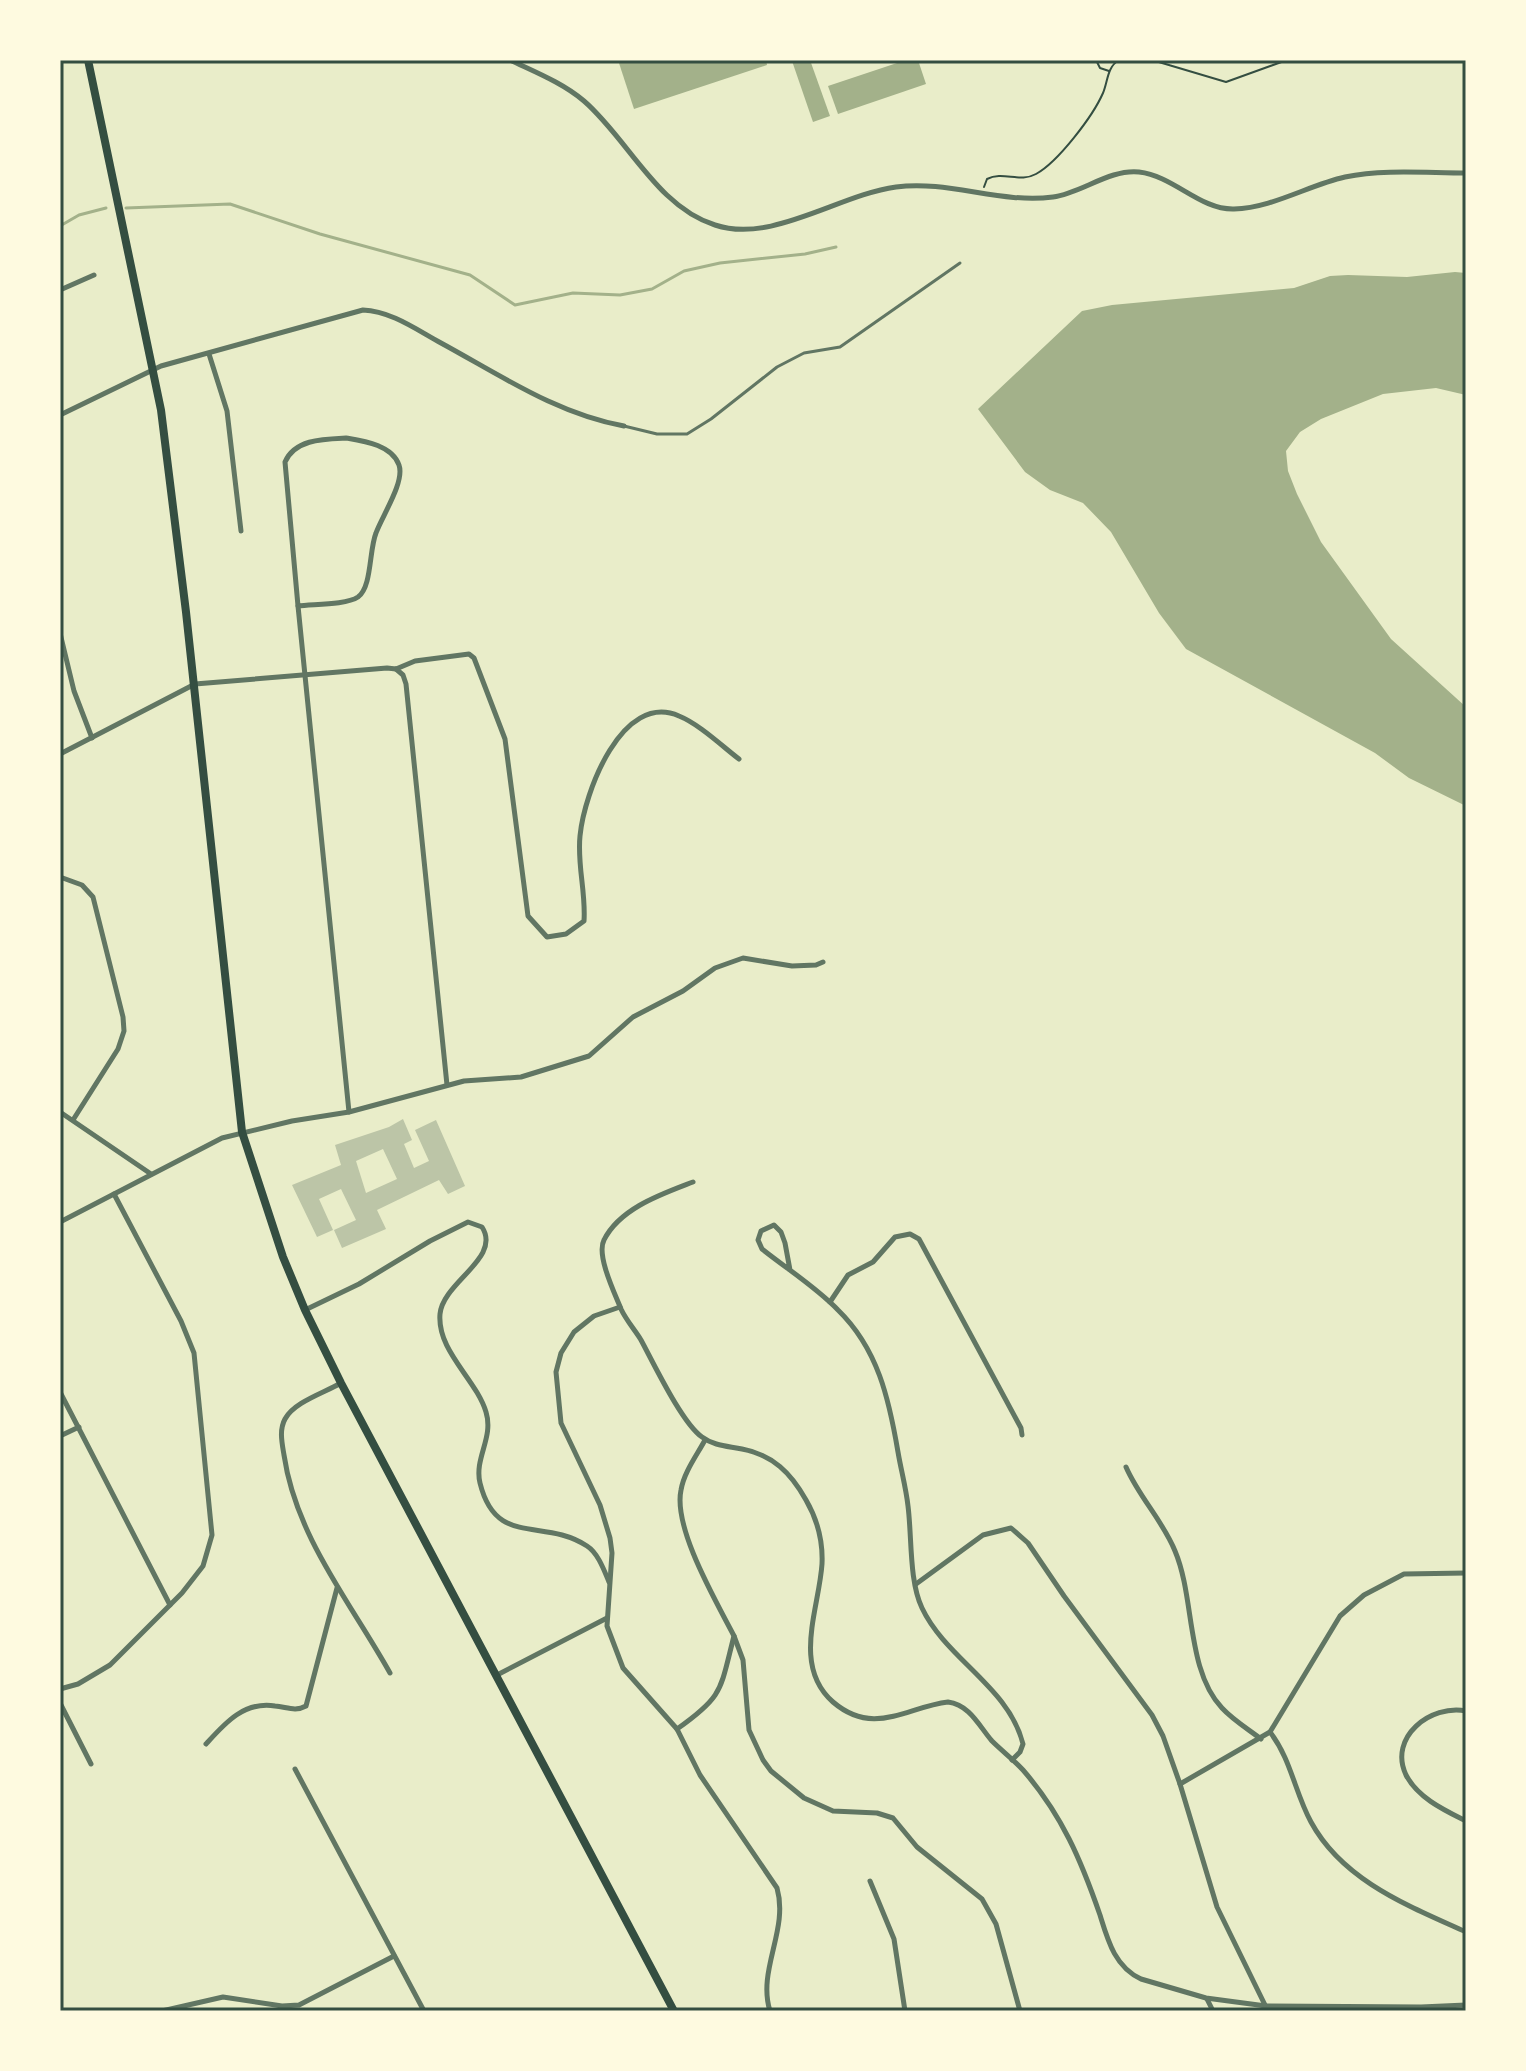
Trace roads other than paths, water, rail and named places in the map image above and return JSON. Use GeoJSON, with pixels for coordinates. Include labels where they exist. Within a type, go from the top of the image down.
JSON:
{"type":"FeatureCollection","features":[{"type":"Feature","properties":{"kind":"main road"},"geometry":{"type":"LineString","coordinates":[[88,60],[164,438],[195,684],[242,1132],[270,1222],[305,1310],[674,2011]]}},
{"type":"Feature","properties":{"kind":"street"},"geometry":{"type":"LineString","coordinates":[[510,60],[586,102],[676,203],[696,217],[720,227],[760,229],[895,187],[920,185],[1025,198],[1052,197],[1132,172],[1161,178],[1213,205],[1236,209],[1255,206],[1346,177],[1393,173],[1466,173]]}},
{"type":"Feature","properties":{"kind":"street"},"geometry":{"type":"LineString","coordinates":[[60,290],[94,275]]}},
{"type":"Feature","properties":{"kind":"street"},"geometry":{"type":"LineString","coordinates":[[60,415],[173,362],[353,312],[372,310],[410,326],[576,414],[624,426]]}},
{"type":"Feature","properties":{"kind":"street"},"geometry":{"type":"LineString","coordinates":[[209,354],[227,411],[241,531]]}},
{"type":"Feature","properties":{"kind":"street"},"geometry":{"type":"LineString","coordinates":[[298,606],[350,600],[365,589],[376,533],[400,477],[398,462],[387,451],[361,440],[333,439],[293,449],[284,467],[298,606],[305,675],[349,1112]]}},
{"type":"Feature","properties":{"kind":"street"},"geometry":{"type":"LineString","coordinates":[[60,633],[74,691],[92,738]]}},
{"type":"Feature","properties":{"kind":"street"},"geometry":{"type":"LineString","coordinates":[[60,754],[195,684],[396,669],[415,661],[469,654],[474,658],[505,739],[528,916],[547,937],[566,934],[584,921],[579,868],[580,833],[601,764],[613,743],[636,720],[657,710],[680,716],[739,759]]}},
{"type":"Feature","properties":{"kind":"street"},"geometry":{"type":"LineString","coordinates":[[396,669],[403,675],[406,684],[447,1085]]}},
{"type":"Feature","properties":{"kind":"street"},"geometry":{"type":"LineString","coordinates":[[60,877],[82,885],[93,897],[124,1027],[118,1049],[73,1120]]}},
{"type":"Feature","properties":{"kind":"street"},"geometry":{"type":"LineString","coordinates":[[60,1222],[222,1138],[349,1112],[464,1081],[521,1077],[589,1056],[633,1017],[734,960],[743,958],[806,966],[823,962]]}},
{"type":"Feature","properties":{"kind":"street"},"geometry":{"type":"LineString","coordinates":[[60,1112],[152,1174]]}},
{"type":"Feature","properties":{"kind":"street"},"geometry":{"type":"LineString","coordinates":[[693,1182],[625,1214],[603,1241],[602,1257],[620,1307],[693,1429],[705,1440],[767,1457],[790,1475],[808,1503],[819,1532],[822,1562],[812,1623],[811,1657],[814,1674],[828,1697],[857,1715],[882,1719],[943,1702],[953,1702],[973,1716],[1038,1790],[1070,1837],[1118,1962],[1132,1975],[1206,1998],[1266,2006],[1421,2009],[1466,2005]]}},
{"type":"Feature","properties":{"kind":"street"},"geometry":{"type":"LineString","coordinates":[[60,1689],[78,1684],[110,1665],[170,1605],[203,1566],[212,1535],[197,1368],[181,1321],[114,1194]]}},
{"type":"Feature","properties":{"kind":"street"},"geometry":{"type":"LineString","coordinates":[[305,1310],[359,1284],[448,1231],[468,1222],[482,1227],[487,1242],[482,1254],[450,1289],[440,1315],[443,1334],[477,1393],[487,1417],[488,1437],[478,1474],[486,1503],[498,1519],[508,1525],[555,1532],[589,1547],[610,1583]]}},
{"type":"Feature","properties":{"kind":"street"},"geometry":{"type":"LineString","coordinates":[[790,1270],[781,1232],[774,1225],[768,1226],[761,1231],[758,1240],[762,1249],[839,1310],[879,1369],[908,1503],[920,1604],[935,1630],[1009,1714],[1023,1744],[1012,1760]]}},
{"type":"Feature","properties":{"kind":"street"},"geometry":{"type":"LineString","coordinates":[[830,1303],[848,1275],[873,1262],[895,1237],[910,1234],[919,1239],[1022,1435]]}},
{"type":"Feature","properties":{"kind":"street"},"geometry":{"type":"LineString","coordinates":[[620,1307],[594,1316],[574,1332],[561,1353],[556,1372],[561,1423],[606,1521],[612,1553],[607,1626],[623,1668],[677,1729],[700,1775],[777,1888],[780,1917],[766,1986],[770,2011]]}},
{"type":"Feature","properties":{"kind":"street"},"geometry":{"type":"LineString","coordinates":[[341,1383],[289,1413],[281,1436],[292,1495],[302,1520],[337,1588],[368,1632],[390,1673]]}},
{"type":"Feature","properties":{"kind":"street"},"geometry":{"type":"LineString","coordinates":[[60,1392],[170,1605]]}},
{"type":"Feature","properties":{"kind":"street"},"geometry":{"type":"LineString","coordinates":[[60,1436],[79,1427]]}},
{"type":"Feature","properties":{"kind":"street"},"geometry":{"type":"LineString","coordinates":[[705,1440],[683,1483],[680,1515],[686,1538],[743,1660],[749,1730],[763,1760],[804,1798],[833,1811],[877,1813],[893,1818],[917,1847],[982,1899],[996,1924],[1020,2011]]}},
{"type":"Feature","properties":{"kind":"street"},"geometry":{"type":"LineString","coordinates":[[1126,1467],[1168,1534],[1177,1555],[1209,1689],[1224,1711],[1261,1739]]}},
{"type":"Feature","properties":{"kind":"street"},"geometry":{"type":"LineString","coordinates":[[916,1584],[983,1535],[999,1529],[1016,1531],[1028,1543],[1143,1701],[1163,1736],[1217,1907],[1266,2006]]}},
{"type":"Feature","properties":{"kind":"street"},"geometry":{"type":"LineString","coordinates":[[1180,1784],[1270,1732],[1340,1616],[1364,1595],[1404,1574],[1466,1573]]}},
{"type":"Feature","properties":{"kind":"street"},"geometry":{"type":"LineString","coordinates":[[206,1744],[232,1717],[248,1709],[268,1705],[298,1710],[306,1706],[337,1588]]}},
{"type":"Feature","properties":{"kind":"street"},"geometry":{"type":"LineString","coordinates":[[496,1675],[607,1618]]}},
{"type":"Feature","properties":{"kind":"street"},"geometry":{"type":"LineString","coordinates":[[677,1729],[709,1706],[718,1693],[734,1636]]}},
{"type":"Feature","properties":{"kind":"street"},"geometry":{"type":"LineString","coordinates":[[60,1703],[91,1764]]}},
{"type":"Feature","properties":{"kind":"street"},"geometry":{"type":"LineString","coordinates":[[1466,1711],[1442,1711],[1421,1721],[1406,1740],[1403,1752],[1406,1775],[1416,1790],[1466,1821]]}},
{"type":"Feature","properties":{"kind":"street"},"geometry":{"type":"LineString","coordinates":[[1270,1732],[1288,1762],[1312,1824],[1328,1847],[1363,1880],[1384,1893],[1466,1932]]}},
{"type":"Feature","properties":{"kind":"street"},"geometry":{"type":"LineString","coordinates":[[295,1769],[424,2011]]}},
{"type":"Feature","properties":{"kind":"street"},"geometry":{"type":"LineString","coordinates":[[870,1881],[894,1939],[905,2011]]}},
{"type":"Feature","properties":{"kind":"street"},"geometry":{"type":"LineString","coordinates":[[162,2011],[223,1997],[282,2006],[299,2005],[394,1956]]}},
{"type":"Feature","properties":{"kind":"street"},"geometry":{"type":"LineString","coordinates":[[1206,1998],[1213,2011]]}},
{"type":"Feature","properties":{"kind":"lane"},"geometry":{"type":"LineString","coordinates":[[624,426],[657,434],[687,434],[777,367],[804,353],[840,347],[960,263]]}},
{"type":"Feature","properties":{"kind":"waterway"},"geometry":{"type":"LineString","coordinates":[[126,208],[230,204],[320,234],[470,275],[515,305],[573,293],[620,295],[652,289],[684,271],[836,247]]}},
{"type":"Feature","properties":{"kind":"waterway"},"geometry":{"type":"LineString","coordinates":[[60,226],[79,215],[106,208]]}}]}
